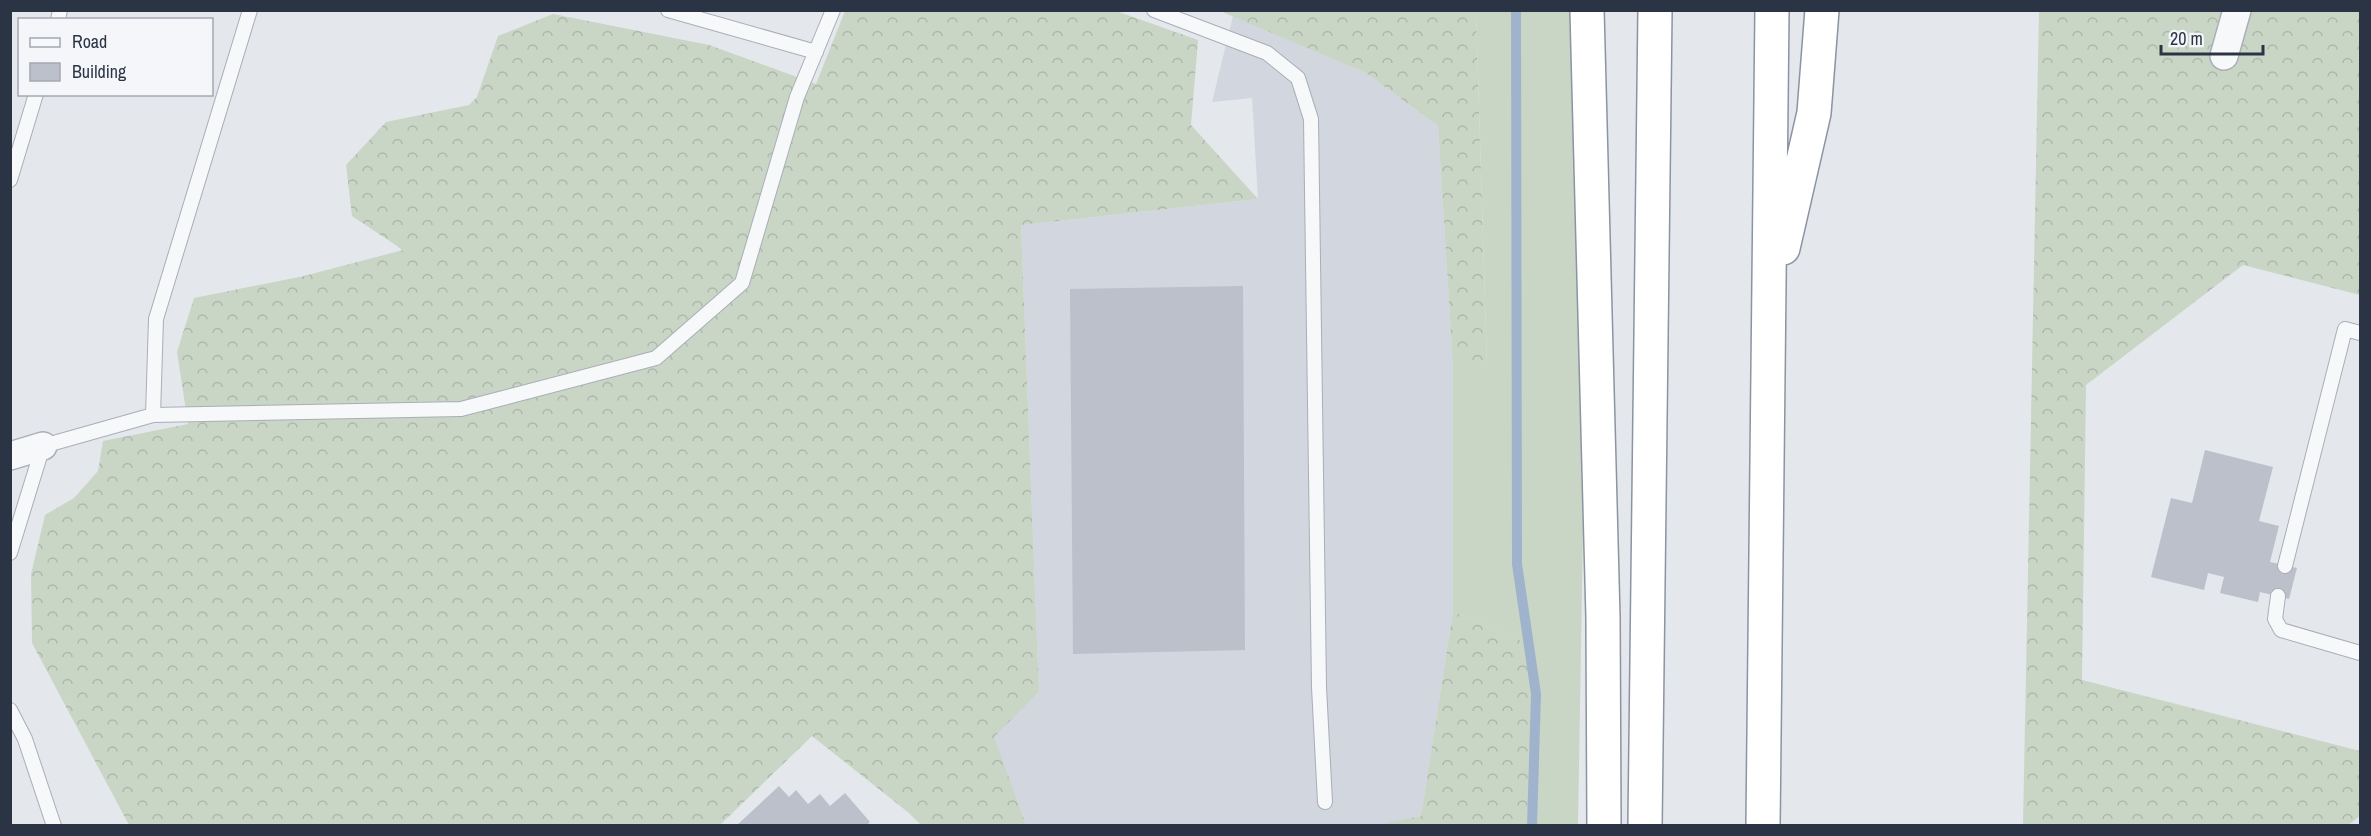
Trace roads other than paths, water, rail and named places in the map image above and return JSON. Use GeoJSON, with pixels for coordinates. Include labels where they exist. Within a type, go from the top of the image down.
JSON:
{"type":"FeatureCollection","features":[{"type":"Feature","properties":{"kind":"highway"},"geometry":{"type":"LineString","coordinates":[[1587,10],[1603,618],[1604,825]]}},
{"type":"Feature","properties":{"kind":"highway"},"geometry":{"type":"LineString","coordinates":[[1645,825],[1654,10]]}},
{"type":"Feature","properties":{"kind":"highway"},"geometry":{"type":"LineString","coordinates":[[1762,825],[1772,10]]}},
{"type":"Feature","properties":{"kind":"highway"},"geometry":{"type":"LineString","coordinates":[[1769,308],[1814,113],[1822,10]]}},
{"type":"Feature","properties":{"kind":"street"},"geometry":{"type":"LineString","coordinates":[[2224,56],[2237,10]]}},
{"type":"Feature","properties":{"kind":"street"},"geometry":{"type":"LineString","coordinates":[[10,456],[43,446]]}},
{"type":"Feature","properties":{"kind":"lane"},"geometry":{"type":"LineString","coordinates":[[153,415],[156,319],[250,10]]}},
{"type":"Feature","properties":{"kind":"lane"},"geometry":{"type":"LineString","coordinates":[[668,10],[816,52]]}},
{"type":"Feature","properties":{"kind":"lane"},"geometry":{"type":"LineString","coordinates":[[10,553],[43,446],[153,415],[461,409],[656,358],[742,283],[797,97],[833,10]]}},
{"type":"Feature","properties":{"kind":"lane"},"geometry":{"type":"LineString","coordinates":[[1154,10],[1267,53],[1298,78],[1311,119],[1319,687],[1325,802]]}},
{"type":"Feature","properties":{"kind":"lane"},"geometry":{"type":"LineString","coordinates":[[10,180],[35,96]]}},
{"type":"Feature","properties":{"kind":"lane"},"geometry":{"type":"LineString","coordinates":[[2285,566],[2345,328],[2361,333]]}},
{"type":"Feature","properties":{"kind":"lane"},"geometry":{"type":"LineString","coordinates":[[2278,596],[2275,619],[2281,630],[2359,652],[2361,638]]}},
{"type":"Feature","properties":{"kind":"lane"},"geometry":{"type":"LineString","coordinates":[[10,710],[16,736],[54,825]]}},
{"type":"Feature","properties":{"kind":"waterway"},"geometry":{"type":"LineString","coordinates":[[1516,10],[1517,564],[1536,694],[1532,826]]}}]}
